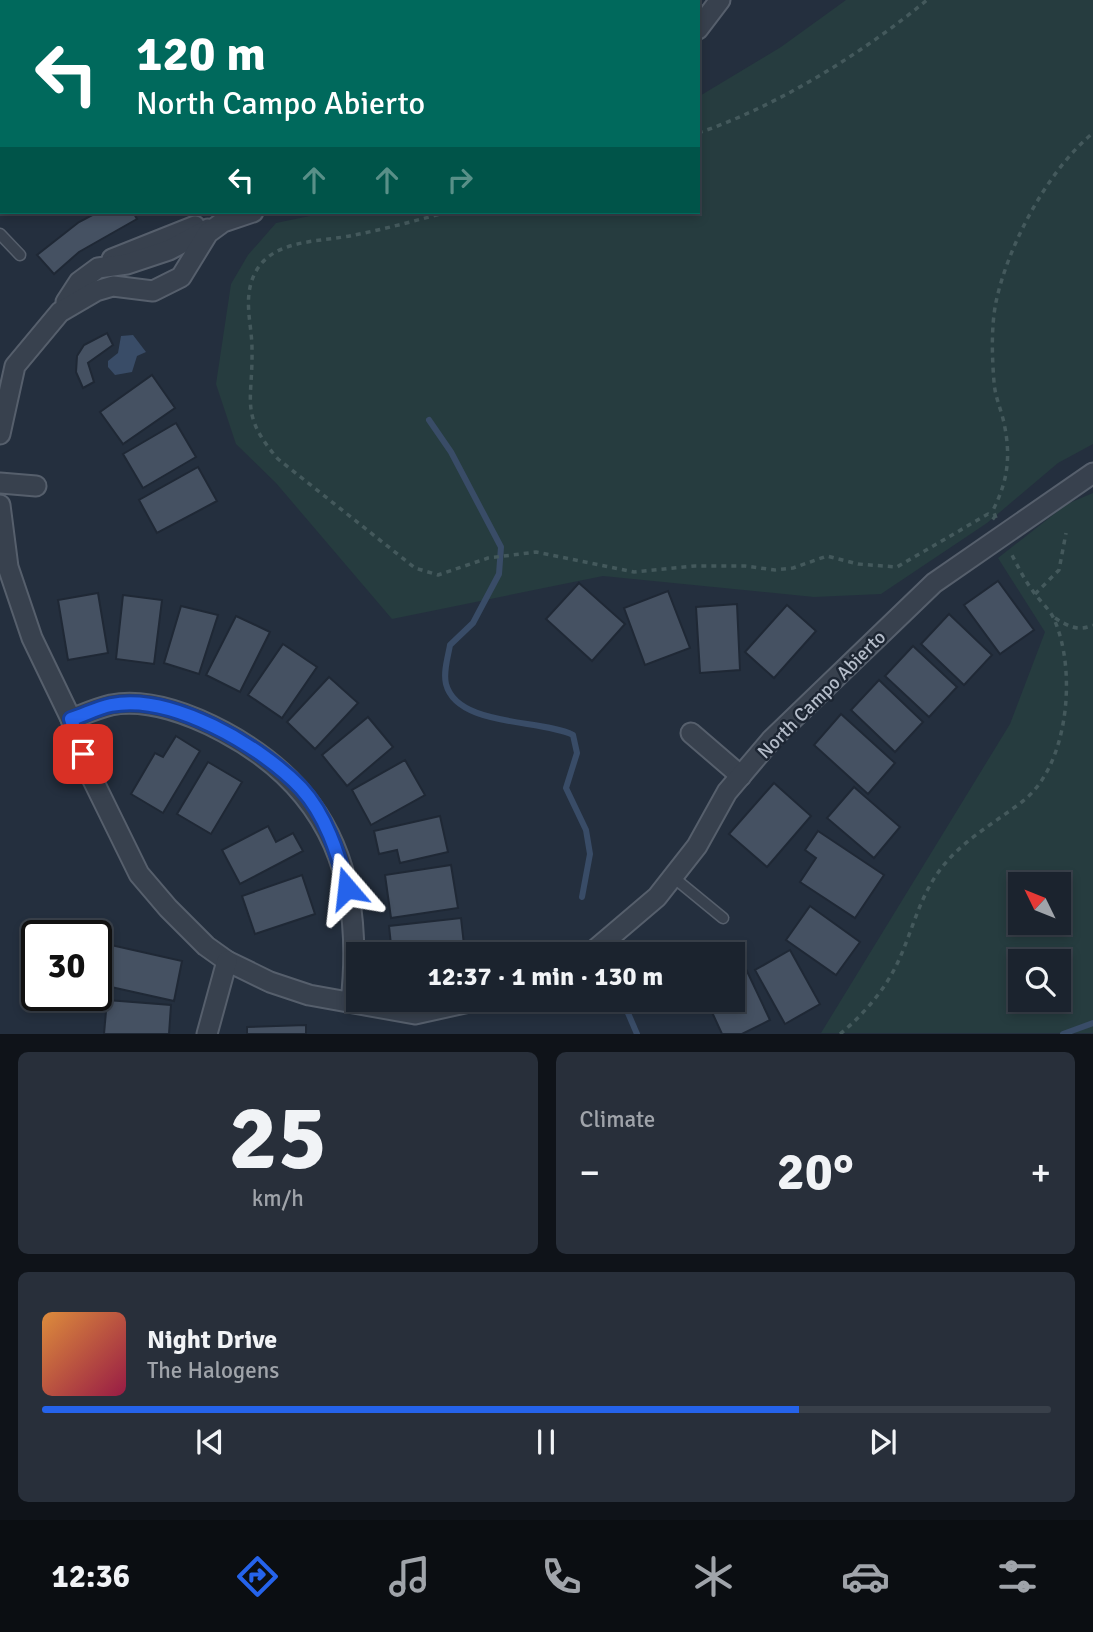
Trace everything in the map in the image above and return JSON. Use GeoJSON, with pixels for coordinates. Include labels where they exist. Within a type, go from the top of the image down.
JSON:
{"type":"FeatureCollection","features":[{"type":"Feature","properties":{"kind":"street"},"geometry":{"type":"LineString","coordinates":[[700,26],[720,0]]}},
{"type":"Feature","properties":{"kind":"street"},"geometry":{"type":"LineString","coordinates":[[0,434],[15,366],[60,312],[79,282],[98,268],[127,264],[169,250],[223,222],[245,214]]}},
{"type":"Feature","properties":{"kind":"street"},"geometry":{"type":"LineString","coordinates":[[60,312],[96,290],[113,286],[153,291],[181,277],[208,233],[223,222]]}},
{"type":"Feature","properties":{"kind":"street","name":"North Campo Abierto"},"geometry":{"type":"LineString","coordinates":[[604,942],[657,897],[698,846],[727,792],[772,739],[934,583],[1093,473]]}},
{"type":"Feature","properties":{"kind":"street"},"geometry":{"type":"LineString","coordinates":[[0,483],[36,486]]}},
{"type":"Feature","properties":{"kind":"street"},"geometry":{"type":"LineString","coordinates":[[0,505],[8,568],[32,638],[71,719],[89,772],[139,874],[206,946],[227,961],[270,982],[309,996],[346,1001]]}},
{"type":"Feature","properties":{"kind":"street"},"geometry":{"type":"LineString","coordinates":[[71,719],[112,705],[140,705],[174,711],[234,737],[264,757],[301,788],[331,837],[353,909],[355,942]]}},
{"type":"Feature","properties":{"kind":"street"},"geometry":{"type":"LineString","coordinates":[[691,733],[741,776]]}},
{"type":"Feature","properties":{"kind":"street"},"geometry":{"type":"LineString","coordinates":[[207,1034],[227,961]]}},
{"type":"Feature","properties":{"kind":"street"},"geometry":{"type":"LineString","coordinates":[[404,1012],[424,1012]]}},
{"type":"Feature","properties":{"kind":"lane"},"geometry":{"type":"LineString","coordinates":[[0,234],[20,256]]}},
{"type":"Feature","properties":{"kind":"lane"},"geometry":{"type":"LineString","coordinates":[[673,877],[723,918]]}},
{"type":"Feature","properties":{"kind":"path"},"geometry":{"type":"LineString","coordinates":[[700,132],[800,85],[868,45],[928,0]]}},
{"type":"Feature","properties":{"kind":"path"},"geometry":{"type":"LineString","coordinates":[[440,214],[351,236],[308,239],[269,257],[259,267],[248,293],[252,351],[249,409],[263,442],[278,459],[415,568],[438,575],[488,558],[536,552],[634,572],[695,566],[746,566],[775,570],[804,565],[827,556],[858,564],[897,567],[988,514],[997,520],[993,510],[1004,492],[1009,461],[994,384],[995,316],[1000,285],[1023,231],[1053,176],[1093,133]]}},
{"type":"Feature","properties":{"kind":"path"},"geometry":{"type":"LineString","coordinates":[[1035,594],[1059,570],[1066,533]]}},
{"type":"Feature","properties":{"kind":"path"},"geometry":{"type":"LineString","coordinates":[[840,1034],[854,1022],[889,979],[921,900],[936,875],[966,842],[1024,801],[1041,784],[1052,765],[1065,707],[1067,675],[1063,644],[1053,617],[1035,594],[1009,551]]}},
{"type":"Feature","properties":{"kind":"path"},"geometry":{"type":"LineString","coordinates":[[1053,617],[1073,628],[1084,630],[1093,625]]}},
{"type":"Feature","properties":{"kind":"green space"},"geometry":{"type":"Polygon","coordinates":[[[846,0],[1093,0],[1093,444],[1058,463],[987,523],[881,594],[814,597],[603,576],[392,619],[276,483],[236,444],[216,384],[231,284],[248,255],[276,223],[319,214],[700,214],[700,96],[781,47],[846,0]]]}},
{"type":"Feature","properties":{"kind":"green space"},"geometry":{"type":"Polygon","coordinates":[[[1093,493],[1093,1033],[821,1033],[1010,724],[1045,632],[998,558],[1067,504],[1093,493]]]}},
{"type":"Feature","properties":{"kind":"water"},"geometry":{"type":"Polygon","coordinates":[[[133,335],[146,352],[137,356],[132,372],[115,375],[108,367],[108,361],[118,353],[121,336],[133,335]]]}},
{"type":"Feature","properties":{"kind":"building"},"geometry":{"type":"Polygon","coordinates":[[[94,214],[134,214],[137,219],[79,252],[54,274],[37,255],[79,222],[94,214]]]}},
{"type":"Feature","properties":{"kind":"building"},"geometry":{"type":"Polygon","coordinates":[[[107,333],[113,345],[88,363],[94,382],[83,388],[76,372],[77,356],[84,345],[107,333]]]}},
{"type":"Feature","properties":{"kind":"building"},"geometry":{"type":"Polygon","coordinates":[[[152,375],[175,408],[123,444],[100,412],[152,375]]]}},
{"type":"Feature","properties":{"kind":"building"},"geometry":{"type":"Polygon","coordinates":[[[176,423],[196,457],[143,488],[123,454],[176,423]]]}},
{"type":"Feature","properties":{"kind":"building"},"geometry":{"type":"Polygon","coordinates":[[[198,467],[217,501],[157,533],[139,500],[198,467]]]}},
{"type":"Feature","properties":{"kind":"building"},"geometry":{"type":"Polygon","coordinates":[[[998,581],[1034,630],[1000,654],[964,605],[998,581]]]}},
{"type":"Feature","properties":{"kind":"building"},"geometry":{"type":"Polygon","coordinates":[[[579,583],[625,624],[592,661],[546,619],[579,583]]]}},
{"type":"Feature","properties":{"kind":"building"},"geometry":{"type":"Polygon","coordinates":[[[668,591],[690,648],[645,665],[624,608],[668,591]]]}},
{"type":"Feature","properties":{"kind":"building"},"geometry":{"type":"Polygon","coordinates":[[[98,593],[108,653],[68,660],[58,600],[98,593]]]}},
{"type":"Feature","properties":{"kind":"building"},"geometry":{"type":"Polygon","coordinates":[[[123,595],[162,600],[154,664],[116,659],[123,595]]]}},
{"type":"Feature","properties":{"kind":"building"},"geometry":{"type":"Polygon","coordinates":[[[737,604],[740,670],[700,673],[696,607],[737,604]]]}},
{"type":"Feature","properties":{"kind":"building"},"geometry":{"type":"Polygon","coordinates":[[[787,605],[816,631],[774,678],[745,652],[787,605]]]}},
{"type":"Feature","properties":{"kind":"building"},"geometry":{"type":"Polygon","coordinates":[[[181,606],[218,615],[199,674],[164,663],[181,606]]]}},
{"type":"Feature","properties":{"kind":"building"},"geometry":{"type":"Polygon","coordinates":[[[949,614],[992,655],[964,685],[921,644],[949,614]]]}},
{"type":"Feature","properties":{"kind":"building"},"geometry":{"type":"Polygon","coordinates":[[[236,616],[270,632],[240,692],[206,675],[236,616]]]}},
{"type":"Feature","properties":{"kind":"building"},"geometry":{"type":"Polygon","coordinates":[[[283,644],[317,667],[282,718],[248,695],[283,644]]]}},
{"type":"Feature","properties":{"kind":"building"},"geometry":{"type":"Polygon","coordinates":[[[913,646],[957,687],[929,717],[885,676],[913,646]]]}},
{"type":"Feature","properties":{"kind":"building"},"geometry":{"type":"Polygon","coordinates":[[[329,677],[358,703],[315,749],[287,722],[329,677]]]}},
{"type":"Feature","properties":{"kind":"building"},"geometry":{"type":"Polygon","coordinates":[[[879,680],[923,722],[895,752],[851,710],[879,680]]]}},
{"type":"Feature","properties":{"kind":"building"},"geometry":{"type":"Polygon","coordinates":[[[841,714],[895,763],[868,794],[814,745],[841,714]]]}},
{"type":"Feature","properties":{"kind":"building"},"geometry":{"type":"Polygon","coordinates":[[[368,717],[393,747],[347,786],[322,755],[368,717]]]}},
{"type":"Feature","properties":{"kind":"building"},"geometry":{"type":"Polygon","coordinates":[[[176,736],[200,751],[163,813],[131,794],[155,753],[163,757],[176,736]]]}},
{"type":"Feature","properties":{"kind":"building"},"geometry":{"type":"Polygon","coordinates":[[[405,760],[425,795],[371,825],[352,790],[405,760]]]}},
{"type":"Feature","properties":{"kind":"building"},"geometry":{"type":"Polygon","coordinates":[[[208,762],[242,782],[211,834],[177,814],[208,762]]]}},
{"type":"Feature","properties":{"kind":"building"},"geometry":{"type":"Polygon","coordinates":[[[774,783],[811,816],[767,867],[729,834],[774,783]]]}},
{"type":"Feature","properties":{"kind":"building"},"geometry":{"type":"Polygon","coordinates":[[[854,787],[900,827],[874,858],[827,818],[854,787]]]}},
{"type":"Feature","properties":{"kind":"building"},"geometry":{"type":"Polygon","coordinates":[[[440,816],[448,852],[400,863],[397,850],[379,854],[374,831],[440,816]]]}},
{"type":"Feature","properties":{"kind":"building"},"geometry":{"type":"Polygon","coordinates":[[[268,826],[276,842],[293,833],[303,851],[240,884],[222,850],[268,826]]]}},
{"type":"Feature","properties":{"kind":"building"},"geometry":{"type":"Polygon","coordinates":[[[818,831],[884,875],[855,918],[800,882],[816,858],[805,850],[818,831]]]}},
{"type":"Feature","properties":{"kind":"building"},"geometry":{"type":"Polygon","coordinates":[[[451,865],[458,908],[391,918],[385,875],[451,865]]]}},
{"type":"Feature","properties":{"kind":"building"},"geometry":{"type":"Polygon","coordinates":[[[302,875],[315,914],[255,934],[242,896],[302,875]]]}},
{"type":"Feature","properties":{"kind":"building"},"geometry":{"type":"Polygon","coordinates":[[[810,906],[860,942],[836,975],[786,940],[810,906]]]}},
{"type":"Feature","properties":{"kind":"building"},"geometry":{"type":"Polygon","coordinates":[[[461,918],[464,942],[391,942],[389,926],[461,918]]]}},
{"type":"Feature","properties":{"kind":"building"},"geometry":{"type":"Polygon","coordinates":[[[112,945],[182,961],[174,1001],[112,987],[112,945]]]}},
{"type":"Feature","properties":{"kind":"building"},"geometry":{"type":"Polygon","coordinates":[[[790,950],[820,1004],[785,1024],[755,970],[790,950]]]}},
{"type":"Feature","properties":{"kind":"building"},"geometry":{"type":"Polygon","coordinates":[[[745,967],[770,1020],[742,1034],[722,1034],[712,1012],[745,1012],[745,967]]]}},
{"type":"Feature","properties":{"kind":"building"},"geometry":{"type":"Polygon","coordinates":[[[112,1000],[171,1005],[169,1034],[104,1034],[106,1011],[112,1011],[112,1000]]]}},
{"type":"Feature","properties":{"kind":"building"},"geometry":{"type":"Polygon","coordinates":[[[306,1025],[306,1034],[247,1034],[247,1027],[306,1025]]]}},
{"type":"Feature","properties":{"kind":"waterway"},"geometry":{"type":"LineString","coordinates":[[429,420],[451,452],[501,547],[499,574],[473,623],[450,645],[445,670],[446,684],[453,698],[466,708],[483,715],[573,735],[577,753],[566,788],[586,830],[590,854],[582,897]]}},
{"type":"Feature","properties":{"kind":"waterway"},"geometry":{"type":"LineString","coordinates":[[628,1012],[637,1034]]}},
{"type":"Feature","properties":{"kind":"waterway"},"geometry":{"type":"LineString","coordinates":[[1063,1034],[1093,1023]]}},
{"type":"Feature","properties":{"kind":"route"},"geometry":{"type":"LineString","coordinates":[[83,754],[71,719],[112,705],[140,705],[174,711],[234,737],[264,757],[301,788],[318,811],[331,837],[347,888]]}}]}
